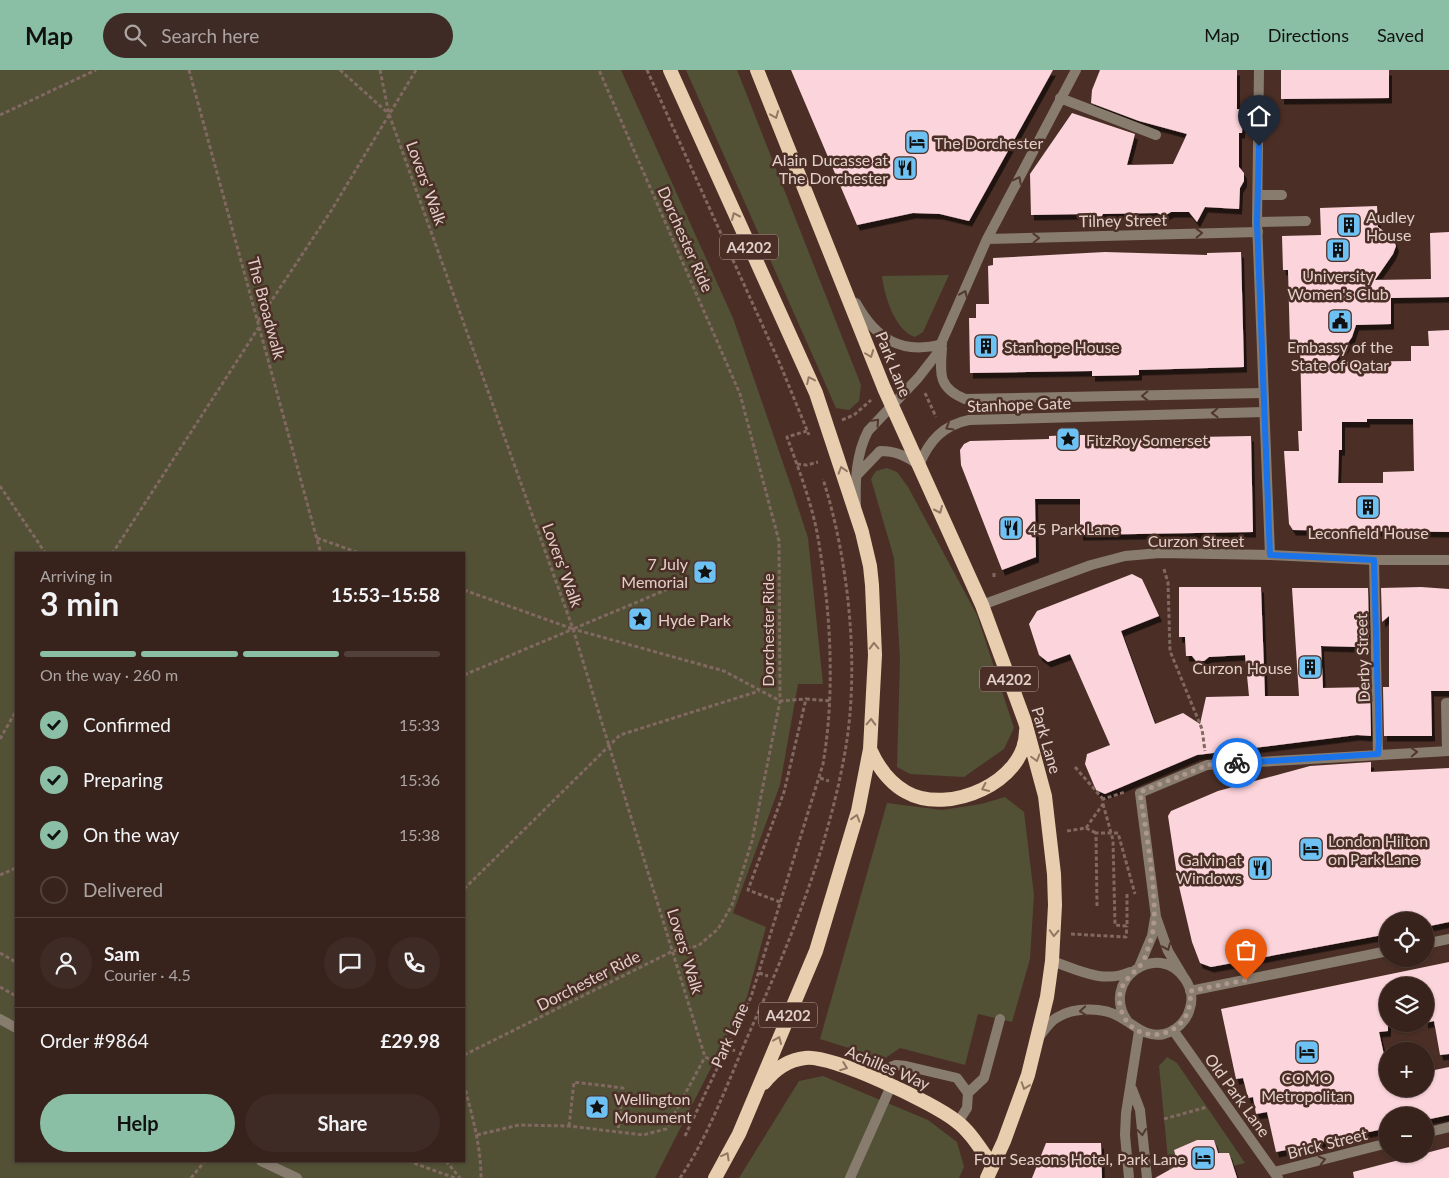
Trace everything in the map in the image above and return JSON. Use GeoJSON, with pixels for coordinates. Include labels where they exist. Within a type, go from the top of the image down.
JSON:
{"type":"FeatureCollection","features":[{"type":"Feature","properties":{"kind":"highway","name":"A4202"},"geometry":{"type":"LineString","coordinates":[[670,70],[816,393],[856,515],[870,566],[872,586],[874,655],[870,749],[858,811],[822,933],[739,1134],[715,1178]]}},
{"type":"Feature","properties":{"kind":"highway","name":"Park Lane"},"geometry":{"type":"LineString","coordinates":[[757,70],[892,406],[982,605],[1025,722],[1037,762],[1050,834],[1054,874],[1052,961],[1038,1039],[1017,1110],[990,1172]]}},
{"type":"Feature","properties":{"kind":"highway","name":"A4202"},"geometry":{"type":"LineString","coordinates":[[870,749],[884,775],[908,793],[922,798],[955,797],[990,787],[1003,778],[1020,755],[1024,743],[1025,722]]}},
{"type":"Feature","properties":{"kind":"highway","name":"Achilles Way"},"geometry":{"type":"LineString","coordinates":[[757,1091],[772,1073],[791,1061],[820,1058],[868,1076],[936,1106],[958,1122],[990,1172]]}},
{"type":"Feature","properties":{"kind":"street"},"geometry":{"type":"LineString","coordinates":[[856,515],[858,457],[862,441],[868,431],[929,366],[942,344],[988,239],[1076,70]]}},
{"type":"Feature","properties":{"kind":"street"},"geometry":{"type":"LineString","coordinates":[[1259,70],[1258,227],[1270,555]]}},
{"type":"Feature","properties":{"kind":"street"},"geometry":{"type":"LineString","coordinates":[[1060,98],[1156,135]]}},
{"type":"Feature","properties":{"kind":"street"},"geometry":{"type":"LineString","coordinates":[[1258,195],[1282,195]]}},
{"type":"Feature","properties":{"kind":"street","name":"Tilney Street"},"geometry":{"type":"LineString","coordinates":[[988,239],[1258,227],[1306,221]]}},
{"type":"Feature","properties":{"kind":"street","name":"Park Lane"},"geometry":{"type":"LineString","coordinates":[[840,275],[864,317],[874,329],[890,341],[907,348],[929,348],[942,344]]}},
{"type":"Feature","properties":{"kind":"street","name":"Stanhope Gate"},"geometry":{"type":"LineString","coordinates":[[942,344],[940,364],[944,384],[954,394],[965,399],[1263,393]]}},
{"type":"Feature","properties":{"kind":"street","name":"Stanhope Gate"},"geometry":{"type":"LineString","coordinates":[[919,465],[933,439],[955,423],[969,420],[1264,412]]}},
{"type":"Feature","properties":{"kind":"street"},"geometry":{"type":"LineString","coordinates":[[857,475],[880,451],[892,451],[905,455],[919,465]]}},
{"type":"Feature","properties":{"kind":"street","name":"Curzon Street"},"geometry":{"type":"LineString","coordinates":[[982,605],[1091,565],[1125,556],[1160,554],[1270,555],[1374,560],[1449,560]]}},
{"type":"Feature","properties":{"kind":"street","name":"Derby Street"},"geometry":{"type":"LineString","coordinates":[[1374,560],[1378,754]]}},
{"type":"Feature","properties":{"kind":"street"},"geometry":{"type":"LineString","coordinates":[[1038,1039],[1047,1026],[1057,1017],[1078,1011],[1109,1012],[1140,1031],[1156,1035],[1173,1030],[1179,1026],[1188,1014],[1190,991],[1168,950],[1156,916],[1140,792],[1208,765],[1448,751],[1446,703],[1449,703]]}},
{"type":"Feature","properties":{"kind":"street"},"geometry":{"type":"LineString","coordinates":[[1128,1022],[1120,1006],[1120,994],[1124,982],[1135,969],[1152,936],[1156,916]]}},
{"type":"Feature","properties":{"kind":"street"},"geometry":{"type":"LineString","coordinates":[[1434,942],[1449,939]]}},
{"type":"Feature","properties":{"kind":"street"},"geometry":{"type":"LineString","coordinates":[[1190,991],[1379,953]]}},
{"type":"Feature","properties":{"kind":"street"},"geometry":{"type":"LineString","coordinates":[[1052,961],[1105,978],[1121,976],[1135,969],[1158,963],[1176,969],[1183,976]]}},
{"type":"Feature","properties":{"kind":"street"},"geometry":{"type":"LineString","coordinates":[[0,1019],[15,1027]]}},
{"type":"Feature","properties":{"kind":"street"},"geometry":{"type":"LineString","coordinates":[[958,1122],[966,1108],[968,1093],[984,1078],[1000,1019]]}},
{"type":"Feature","properties":{"kind":"street","name":"Old Park Lane"},"geometry":{"type":"LineString","coordinates":[[1173,1030],[1276,1175]]}},
{"type":"Feature","properties":{"kind":"street"},"geometry":{"type":"LineString","coordinates":[[1129,1178],[1125,1135],[1140,1031]]}},
{"type":"Feature","properties":{"kind":"street"},"geometry":{"type":"LineString","coordinates":[[868,1076],[896,1066],[906,1066],[957,1078],[968,1093]]}},
{"type":"Feature","properties":{"kind":"street"},"geometry":{"type":"LineString","coordinates":[[850,1178],[891,1086]]}},
{"type":"Feature","properties":{"kind":"street"},"geometry":{"type":"LineString","coordinates":[[1132,1088],[1140,1110],[1147,1178]]}},
{"type":"Feature","properties":{"kind":"street"},"geometry":{"type":"LineString","coordinates":[[1434,1131],[1449,1127]]}},
{"type":"Feature","properties":{"kind":"street","name":"Brick Street"},"geometry":{"type":"LineString","coordinates":[[1276,1175],[1379,1146]]}},
{"type":"Feature","properties":{"kind":"street"},"geometry":{"type":"LineString","coordinates":[[263,1162],[297,1178]]}},
{"type":"Feature","properties":{"kind":"path"},"geometry":{"type":"LineString","coordinates":[[0,115],[96,70]]}},
{"type":"Feature","properties":{"kind":"path","name":"The Broadwalk"},"geometry":{"type":"LineString","coordinates":[[189,70],[320,552]]}},
{"type":"Feature","properties":{"kind":"path"},"geometry":{"type":"LineString","coordinates":[[340,70],[389,114]]}},
{"type":"Feature","properties":{"kind":"path","name":"Lovers' Walk"},"geometry":{"type":"LineString","coordinates":[[380,70],[389,114],[573,629],[705,1057]]}},
{"type":"Feature","properties":{"kind":"path"},"geometry":{"type":"LineString","coordinates":[[258,321],[331,211],[416,70]]}},
{"type":"Feature","properties":{"kind":"path","name":"Dorchester Ride"},"geometry":{"type":"LineString","coordinates":[[465,1055],[673,951],[698,946],[718,929],[732,905],[752,841],[780,701],[780,541],[740,394],[599,70]]}},
{"type":"Feature","properties":{"kind":"path"},"geometry":{"type":"LineString","coordinates":[[647,70],[810,430],[788,438],[819,543],[827,616],[831,701],[830,726],[820,778],[751,997],[685,1136]]}},
{"type":"Feature","properties":{"kind":"path"},"geometry":{"type":"LineString","coordinates":[[113,552],[259,326]]}},
{"type":"Feature","properties":{"kind":"path"},"geometry":{"type":"LineString","coordinates":[[927,397],[939,423]]}},
{"type":"Feature","properties":{"kind":"path"},"geometry":{"type":"LineString","coordinates":[[842,420],[854,415],[871,400]]}},
{"type":"Feature","properties":{"kind":"path"},"geometry":{"type":"LineString","coordinates":[[797,464],[807,465],[818,462],[820,468]]}},
{"type":"Feature","properties":{"kind":"path","name":"Park Lane"},"geometry":{"type":"LineString","coordinates":[[680,1178],[712,1116],[780,961],[817,861],[833,811],[845,751],[851,681],[849,628],[841,556],[822,475]]}},
{"type":"Feature","properties":{"kind":"path"},"geometry":{"type":"LineString","coordinates":[[0,486],[45,552]]}},
{"type":"Feature","properties":{"kind":"path"},"geometry":{"type":"LineString","coordinates":[[317,538],[356,552]]}},
{"type":"Feature","properties":{"kind":"path"},"geometry":{"type":"LineString","coordinates":[[1160,554],[1168,583],[1170,651],[1202,729],[1206,753]]}},
{"type":"Feature","properties":{"kind":"path"},"geometry":{"type":"LineString","coordinates":[[465,675],[680,584]]}},
{"type":"Feature","properties":{"kind":"path"},"geometry":{"type":"LineString","coordinates":[[465,590],[573,629],[724,671],[780,701],[806,699],[831,701]]}},
{"type":"Feature","properties":{"kind":"path"},"geometry":{"type":"LineString","coordinates":[[465,888],[620,735],[759,691]]}},
{"type":"Feature","properties":{"kind":"path"},"geometry":{"type":"LineString","coordinates":[[780,902],[748,890],[784,792],[806,699]]}},
{"type":"Feature","properties":{"kind":"path"},"geometry":{"type":"LineString","coordinates":[[0,739],[15,713]]}},
{"type":"Feature","properties":{"kind":"path"},"geometry":{"type":"LineString","coordinates":[[1076,767],[1104,799]]}},
{"type":"Feature","properties":{"kind":"path"},"geometry":{"type":"LineString","coordinates":[[820,778],[828,781]]}},
{"type":"Feature","properties":{"kind":"path"},"geometry":{"type":"LineString","coordinates":[[1104,799],[1128,791]]}},
{"type":"Feature","properties":{"kind":"path"},"geometry":{"type":"LineString","coordinates":[[1086,828],[1103,804],[1104,799]]}},
{"type":"Feature","properties":{"kind":"path"},"geometry":{"type":"LineString","coordinates":[[1103,804],[1111,834],[1116,893],[1116,925],[1127,926]]}},
{"type":"Feature","properties":{"kind":"path"},"geometry":{"type":"LineString","coordinates":[[1050,834],[1086,828],[1096,833],[1118,833],[1136,902]]}},
{"type":"Feature","properties":{"kind":"path"},"geometry":{"type":"LineString","coordinates":[[1096,833],[1097,906]]}},
{"type":"Feature","properties":{"kind":"path"},"geometry":{"type":"LineString","coordinates":[[0,875],[15,868]]}},
{"type":"Feature","properties":{"kind":"path"},"geometry":{"type":"LineString","coordinates":[[1054,933],[1126,937],[1127,893]]}},
{"type":"Feature","properties":{"kind":"path"},"geometry":{"type":"LineString","coordinates":[[0,953],[15,961]]}},
{"type":"Feature","properties":{"kind":"path"},"geometry":{"type":"LineString","coordinates":[[759,973],[768,976]]}},
{"type":"Feature","properties":{"kind":"path"},"geometry":{"type":"LineString","coordinates":[[0,987],[15,995]]}},
{"type":"Feature","properties":{"kind":"path"},"geometry":{"type":"LineString","coordinates":[[727,1047],[735,1051]]}},
{"type":"Feature","properties":{"kind":"path"},"geometry":{"type":"LineString","coordinates":[[477,1135],[519,1125],[569,1126],[643,1135],[666,1128],[705,1057],[720,1064]]}},
{"type":"Feature","properties":{"kind":"path"},"geometry":{"type":"LineString","coordinates":[[569,1126],[574,1082],[623,1088],[618,1131]]}},
{"type":"Feature","properties":{"kind":"path"},"geometry":{"type":"LineString","coordinates":[[465,1088],[481,1156],[481,1178]]}},
{"type":"Feature","properties":{"kind":"path"},"geometry":{"type":"LineString","coordinates":[[1164,1119],[1206,1107]]}},
{"type":"Feature","properties":{"kind":"path"},"geometry":{"type":"LineString","coordinates":[[191,1178],[204,1162]]}},
{"type":"Feature","properties":{"kind":"path"},"geometry":{"type":"LineString","coordinates":[[411,1162],[455,1178]]}},
{"type":"Feature","properties":{"kind":"path"},"geometry":{"type":"LineString","coordinates":[[447,1162],[460,1178]]}},
{"type":"Feature","properties":{"kind":"shaded area","name":"Hyde Park"},"geometry":{"type":"Polygon","coordinates":[[[0,70],[621,70],[733,318],[792,489],[808,538],[823,684],[798,684],[780,785],[733,913],[766,927],[747,997],[655,1178],[0,1178],[0,70]]]}},
{"type":"Feature","properties":{"kind":"shaded area"},"geometry":{"type":"Polygon","coordinates":[[[686,70],[737,70],[861,385],[859,401],[849,410],[836,408],[686,70]]]}},
{"type":"Feature","properties":{"kind":"shaded area"},"geometry":{"type":"Polygon","coordinates":[[[949,275],[923,332],[915,337],[908,333],[896,320],[885,293],[882,276],[949,275]]]}},
{"type":"Feature","properties":{"kind":"shaded area"},"geometry":{"type":"Polygon","coordinates":[[[887,468],[897,472],[908,487],[977,615],[1014,728],[1004,749],[964,777],[910,774],[897,767],[900,659],[894,558],[871,479],[876,471],[887,468]]]}},
{"type":"Feature","properties":{"kind":"shaded area"},"geometry":{"type":"Polygon","coordinates":[[[1005,797],[1024,812],[1034,895],[1030,959],[1012,1022],[978,1014],[965,1065],[900,1048],[884,1059],[820,1039],[887,803],[942,810],[981,804],[1005,797]]]}},
{"type":"Feature","properties":{"kind":"shaded area"},"geometry":{"type":"Polygon","coordinates":[[[1167,1057],[1177,1063],[1245,1163],[1233,1166],[1229,1153],[1218,1153],[1214,1140],[1197,1140],[1174,1150],[1178,1165],[1169,1170],[1159,1066],[1167,1057]]]}},
{"type":"Feature","properties":{"kind":"shaded area"},"geometry":{"type":"Polygon","coordinates":[[[823,1076],[928,1120],[957,1142],[964,1167],[959,1178],[739,1178],[799,1081],[823,1076]]]}},
{"type":"Feature","properties":{"kind":"building","name":"The Dorchester"},"geometry":{"type":"Polygon","coordinates":[[[791,70],[1053,70],[969,221],[940,214],[913,213],[857,225],[791,70]]]}},
{"type":"Feature","properties":{"kind":"building"},"geometry":{"type":"Polygon","coordinates":[[[1100,70],[1237,70],[1237,109],[1243,110],[1242,133],[1239,133],[1239,167],[1244,173],[1244,181],[1240,188],[1239,209],[1205,207],[1197,222],[1189,212],[1171,212],[1164,216],[1157,213],[1103,214],[1098,222],[1086,214],[1031,215],[1030,174],[1072,113],[1135,134],[1127,165],[1173,164],[1187,134],[1139,121],[1091,103],[1092,90],[1100,70]]]}},
{"type":"Feature","properties":{"kind":"building"},"geometry":{"type":"Polygon","coordinates":[[[1281,70],[1389,70],[1389,98],[1281,99],[1281,70]]]}},
{"type":"Feature","properties":{"kind":"building"},"geometry":{"type":"Polygon","coordinates":[[[1377,206],[1378,227],[1393,238],[1396,246],[1393,254],[1375,280],[1431,279],[1430,233],[1449,232],[1449,297],[1391,298],[1391,324],[1356,325],[1352,337],[1335,362],[1411,361],[1411,346],[1429,346],[1428,331],[1449,330],[1449,532],[1293,530],[1289,524],[1284,451],[1299,451],[1298,431],[1302,431],[1300,344],[1290,345],[1288,270],[1283,270],[1282,236],[1321,235],[1320,208],[1377,206]],[[1367,419],[1367,422],[1342,422],[1342,450],[1339,450],[1338,483],[1383,483],[1383,472],[1414,471],[1413,419],[1367,419]]]}},
{"type":"Feature","properties":{"kind":"building"},"geometry":{"type":"Polygon","coordinates":[[[1105,252],[1207,255],[1207,253],[1241,252],[1244,367],[1139,370],[1139,375],[1092,376],[1092,371],[970,373],[969,318],[976,318],[976,304],[989,304],[988,266],[993,265],[993,258],[1105,252]]]}},
{"type":"Feature","properties":{"kind":"building"},"geometry":{"type":"Polygon","coordinates":[[[1092,435],[1092,439],[1251,436],[1253,532],[1080,535],[1080,499],[1035,499],[1036,557],[1002,570],[961,465],[960,450],[964,444],[970,441],[1049,439],[1049,436],[1092,435]]]}},
{"type":"Feature","properties":{"kind":"building"},"geometry":{"type":"Polygon","coordinates":[[[1132,574],[1142,579],[1159,616],[1121,631],[1155,724],[1183,713],[1200,724],[1206,697],[1249,696],[1245,655],[1209,657],[1204,661],[1196,661],[1192,656],[1186,656],[1185,637],[1179,637],[1179,587],[1261,587],[1265,696],[1299,696],[1292,588],[1368,588],[1369,636],[1357,647],[1321,646],[1323,688],[1370,687],[1371,736],[1357,735],[1197,755],[1105,794],[1096,790],[1085,764],[1087,754],[1110,745],[1070,654],[1048,662],[1039,655],[1029,624],[1037,611],[1132,574]]]}},
{"type":"Feature","properties":{"kind":"building"},"geometry":{"type":"Polygon","coordinates":[[[1421,587],[1449,589],[1449,691],[1431,691],[1432,736],[1384,736],[1383,687],[1389,687],[1389,616],[1382,622],[1381,588],[1421,587]]]}},
{"type":"Feature","properties":{"kind":"building","name":"London Hilton on Park Lane"},"geometry":{"type":"Polygon","coordinates":[[[1371,762],[1371,772],[1449,768],[1449,922],[1434,925],[1434,912],[1379,912],[1379,936],[1211,967],[1200,963],[1192,942],[1178,882],[1168,816],[1171,811],[1218,791],[1310,766],[1371,762]]]}},
{"type":"Feature","properties":{"kind":"building","name":"COMO Metropolitan"},"geometry":{"type":"Polygon","coordinates":[[[1449,962],[1449,1054],[1440,1055],[1434,1021],[1434,977],[1379,977],[1379,1032],[1381,1042],[1379,1042],[1379,1097],[1434,1097],[1434,1070],[1449,1067],[1449,1115],[1434,1118],[1434,1107],[1379,1107],[1379,1130],[1322,1142],[1322,1146],[1301,1150],[1301,1147],[1276,1152],[1267,1112],[1256,1114],[1253,1097],[1248,1098],[1243,1078],[1236,1079],[1221,1009],[1425,967],[1434,967],[1434,965],[1449,962]]]}},
{"type":"Feature","properties":{"kind":"building","name":"Four Seasons Hotel, Park Lane"},"geometry":{"type":"Polygon","coordinates":[[[1197,1140],[1214,1140],[1218,1153],[1229,1153],[1237,1178],[1155,1178],[1178,1165],[1174,1150],[1197,1140]]]}},
{"type":"Feature","properties":{"kind":"building"},"geometry":{"type":"Polygon","coordinates":[[[1046,1143],[1101,1143],[1102,1178],[1032,1178],[1046,1143]]]}},
{"type":"Feature","properties":{"kind":"building"},"geometry":{"type":"Polygon","coordinates":[[[1449,1147],[1449,1178],[1354,1178],[1353,1172],[1391,1162],[1434,1162],[1434,1151],[1449,1147]]]}},
{"type":"Feature","properties":{"kind":"way so far"},"geometry":{"type":"LineString","coordinates":[[1237,763],[1208,765],[1140,792],[1156,916],[1152,936],[1140,967],[1131,972],[1121,988],[1120,1006],[1125,1018],[1134,1028],[1148,1034],[1165,1034],[1179,1026],[1188,1014],[1191,1006],[1190,991],[1246,980]]}},
{"type":"Feature","properties":{"kind":"place","name":"The Dorchester"},"geometry":{"type":"Point","coordinates":[917,142]}},
{"type":"Feature","properties":{"kind":"place","name":"Alain Ducasse at The Dorchester"},"geometry":{"type":"Point","coordinates":[905,168]}},
{"type":"Feature","properties":{"kind":"place","name":"Audley House"},"geometry":{"type":"Point","coordinates":[1349,225]}},
{"type":"Feature","properties":{"kind":"place","name":"University Women's Club"},"geometry":{"type":"Point","coordinates":[1338,250]}},
{"type":"Feature","properties":{"kind":"place","name":"Embassy of the State of Qatar"},"geometry":{"type":"Point","coordinates":[1340,321]}},
{"type":"Feature","properties":{"kind":"place","name":"Stanhope House"},"geometry":{"type":"Point","coordinates":[986,346]}},
{"type":"Feature","properties":{"kind":"place","name":"FitzRoy Somerset"},"geometry":{"type":"Point","coordinates":[1068,439]}},
{"type":"Feature","properties":{"kind":"place","name":"Leconfield House"},"geometry":{"type":"Point","coordinates":[1368,507]}},
{"type":"Feature","properties":{"kind":"place","name":"45 Park Lane"},"geometry":{"type":"Point","coordinates":[1011,528]}},
{"type":"Feature","properties":{"kind":"place","name":"7 July Memorial"},"geometry":{"type":"Point","coordinates":[705,572]}},
{"type":"Feature","properties":{"kind":"place","name":"Hyde Park"},"geometry":{"type":"Point","coordinates":[640,619]}},
{"type":"Feature","properties":{"kind":"place","name":"Curzon House"},"geometry":{"type":"Point","coordinates":[1310,667]}},
{"type":"Feature","properties":{"kind":"place","name":"London Hilton on Park Lane"},"geometry":{"type":"Point","coordinates":[1311,849]}},
{"type":"Feature","properties":{"kind":"place","name":"Galvin at Windows"},"geometry":{"type":"Point","coordinates":[1260,868]}},
{"type":"Feature","properties":{"kind":"place","name":"COMO Metropolitan"},"geometry":{"type":"Point","coordinates":[1307,1052]}},
{"type":"Feature","properties":{"kind":"place","name":"Wellington Monument"},"geometry":{"type":"Point","coordinates":[597,1107]}},
{"type":"Feature","properties":{"kind":"place","name":"Four Seasons Hotel, Park Lane"},"geometry":{"type":"Point","coordinates":[1203,1158]}},
{"type":"Feature","properties":{"kind":"route"},"geometry":{"type":"LineString","coordinates":[[1237,763],[1378,754],[1379,742],[1374,560],[1270,555],[1257,222],[1259,146]]}}]}
